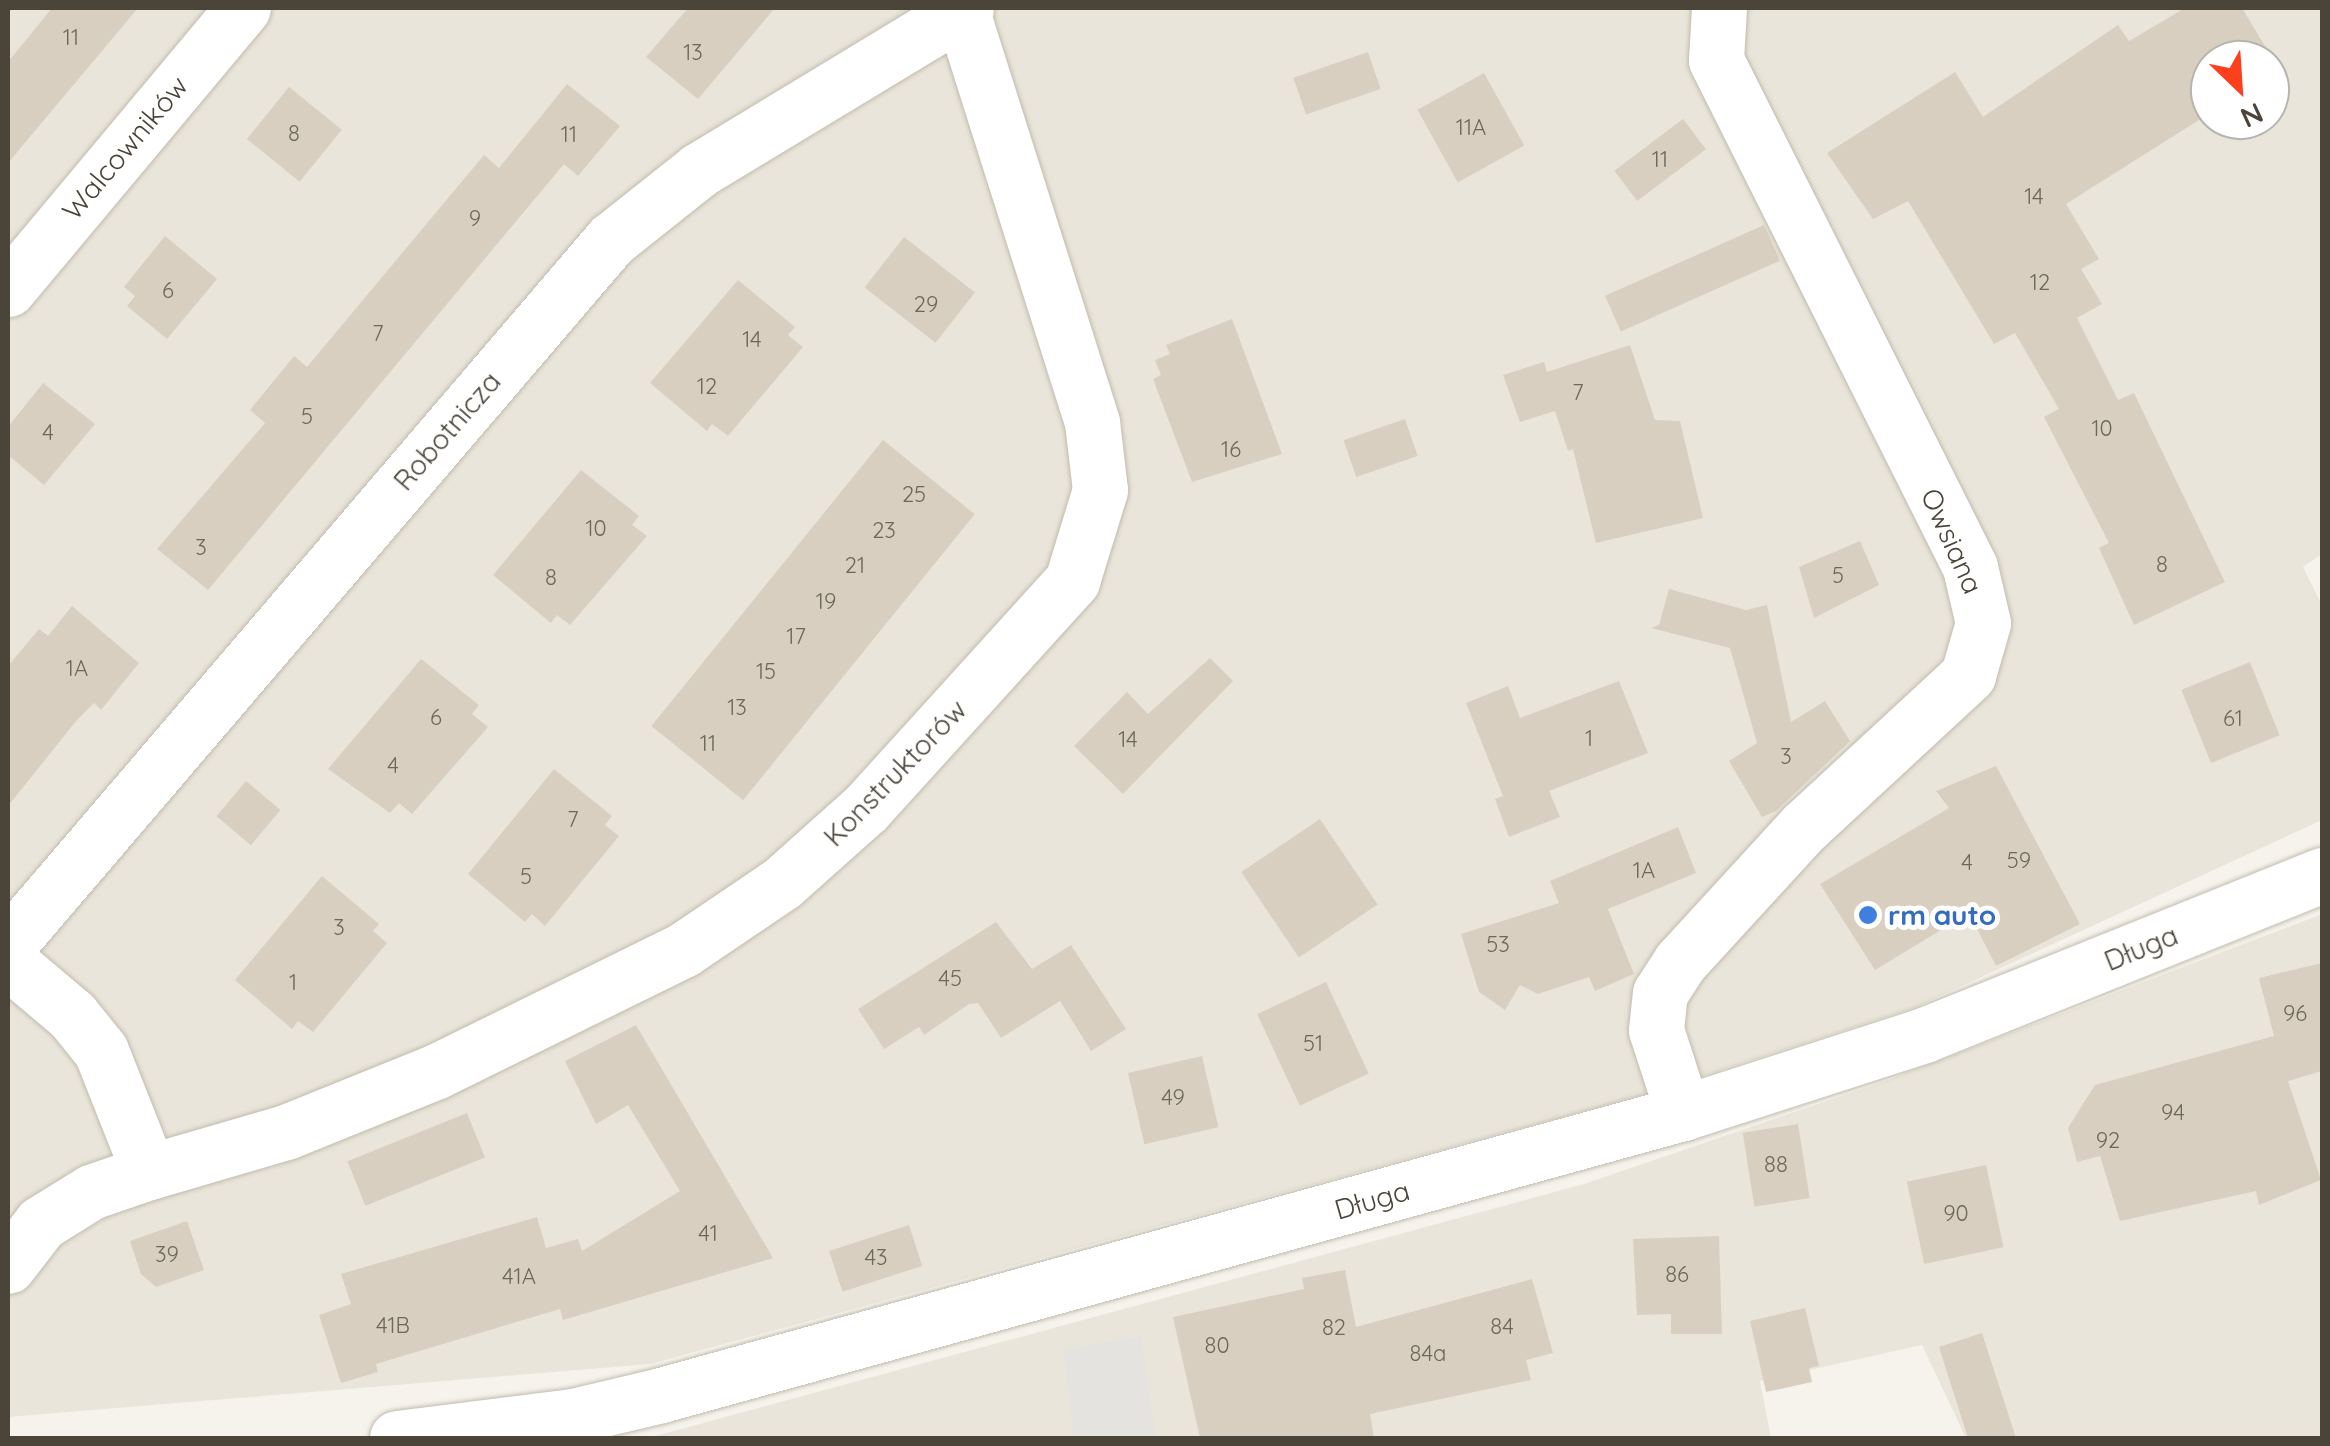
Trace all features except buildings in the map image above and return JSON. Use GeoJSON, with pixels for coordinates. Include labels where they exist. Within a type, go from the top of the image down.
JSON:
{"type":"FeatureCollection","features":[{"type":"Feature","properties":{"kind":"street","name":"Walcowników"},"geometry":{"type":"LineString","coordinates":[[8,288],[243,8]]}},
{"type":"Feature","properties":{"kind":"street","name":"Owsiana"},"geometry":{"type":"LineString","coordinates":[[1683,1113],[1656,1030],[1660,993],[1681,961],[1804,827],[1968,675],[1983,623],[1970,568],[1716,60],[1719,8]]}},
{"type":"Feature","properties":{"kind":"street","name":"Robotnicza"},"geometry":{"type":"LineString","coordinates":[[8,945],[611,240],[700,170],[964,9]]}},
{"type":"Feature","properties":{"kind":"street","name":"Konstruktorów"},"geometry":{"type":"LineString","coordinates":[[8,1266],[41,1223],[91,1192],[286,1132],[437,1070],[683,950],[782,883],[866,808],[1072,582],[1100,490],[1092,422],[964,9]]}},
{"type":"Feature","properties":{"kind":"street","name":"Długa"},"geometry":{"type":"LineString","coordinates":[[397,1438],[573,1416],[662,1395],[1683,1113],[1924,1034],[2322,875]]}},
{"type":"Feature","properties":{"kind":"street"},"geometry":{"type":"LineString","coordinates":[[8,961],[72,1015],[101,1051],[149,1172]]}},
{"type":"Feature","properties":{"kind":"shaded area"},"geometry":{"type":"Polygon","coordinates":[[[8,8],[2322,8],[2322,554],[2303,567],[2322,605],[2322,820],[1914,1008],[1639,1096],[650,1364],[8,1417],[8,8]]]}},
{"type":"Feature","properties":{"kind":"shaded area"},"geometry":{"type":"Polygon","coordinates":[[[2322,914],[2322,1438],[1966,1438],[1922,1345],[1760,1381],[1771,1438],[648,1438],[1584,1184],[1880,1083],[2322,914]]]}},
{"type":"Feature","properties":{"kind":"shaded area"},"geometry":{"type":"Polygon","coordinates":[[[1141,1336],[1156,1438],[1074,1438],[1063,1349],[1141,1336]]]}},
{"type":"Feature","properties":{"kind":"place","name":"rm auto"},"geometry":{"type":"Point","coordinates":[1868,915]}}]}
